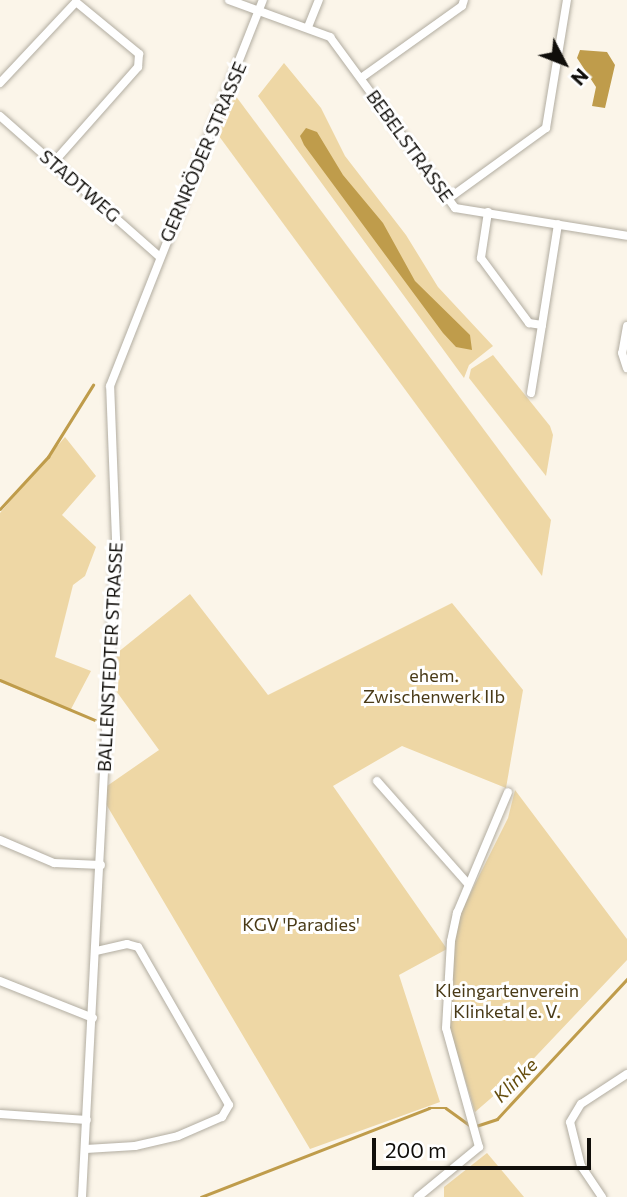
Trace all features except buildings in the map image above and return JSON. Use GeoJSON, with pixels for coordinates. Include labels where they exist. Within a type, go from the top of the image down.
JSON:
{"type":"FeatureCollection","features":[{"type":"Feature","properties":{"kind":"street","name":"BEBELSTRASSE"},"geometry":{"type":"LineString","coordinates":[[229,0],[330,37],[455,208],[627,236]]}},
{"type":"Feature","properties":{"kind":"street","name":"GERNRÖDER STRASSE"},"geometry":{"type":"LineString","coordinates":[[142,303],[263,0]]}},
{"type":"Feature","properties":{"kind":"street"},"geometry":{"type":"LineString","coordinates":[[308,27],[319,0]]}},
{"type":"Feature","properties":{"kind":"street"},"geometry":{"type":"LineString","coordinates":[[361,78],[461,6],[464,0]]}},
{"type":"Feature","properties":{"kind":"street"},"geometry":{"type":"LineString","coordinates":[[448,199],[546,128],[567,0]]}},
{"type":"Feature","properties":{"kind":"street"},"geometry":{"type":"LineString","coordinates":[[0,83],[76,2],[139,54],[136,69],[52,163]]}},
{"type":"Feature","properties":{"kind":"street","name":"STADTWEG"},"geometry":{"type":"LineString","coordinates":[[0,116],[159,256]]}},
{"type":"Feature","properties":{"kind":"street"},"geometry":{"type":"LineString","coordinates":[[488,212],[481,258],[529,323],[542,325]]}},
{"type":"Feature","properties":{"kind":"street"},"geometry":{"type":"LineString","coordinates":[[531,393],[558,224]]}},
{"type":"Feature","properties":{"kind":"street","name":"BALLENSTEDTER STRASSE"},"geometry":{"type":"LineString","coordinates":[[82,1197],[97,951],[116,539],[110,386],[142,303]]}},
{"type":"Feature","properties":{"kind":"street"},"geometry":{"type":"LineString","coordinates":[[627,326],[622,352],[627,368]]}},
{"type":"Feature","properties":{"kind":"street"},"geometry":{"type":"LineString","coordinates":[[377,781],[468,884]]}},
{"type":"Feature","properties":{"kind":"street"},"geometry":{"type":"LineString","coordinates":[[418,1197],[474,1154],[477,1129],[446,1028],[451,942],[468,884],[508,792]]}},
{"type":"Feature","properties":{"kind":"street"},"geometry":{"type":"LineString","coordinates":[[0,840],[54,863],[101,865]]}},
{"type":"Feature","properties":{"kind":"street"},"geometry":{"type":"LineString","coordinates":[[86,1149],[135,1146],[178,1136],[222,1117],[229,1105],[138,947],[132,943],[97,951]]}},
{"type":"Feature","properties":{"kind":"street"},"geometry":{"type":"LineString","coordinates":[[0,981],[93,1018]]}},
{"type":"Feature","properties":{"kind":"street"},"geometry":{"type":"LineString","coordinates":[[602,1197],[581,1166],[570,1122],[578,1107],[627,1074]]}},
{"type":"Feature","properties":{"kind":"street"},"geometry":{"type":"LineString","coordinates":[[0,1114],[87,1120]]}},
{"type":"Feature","properties":{"kind":"green space"},"geometry":{"type":"Polygon","coordinates":[[[284,63],[321,108],[345,156],[406,235],[438,287],[493,346],[469,365],[464,378],[258,96],[284,63]]]}},
{"type":"Feature","properties":{"kind":"green space"},"geometry":{"type":"Polygon","coordinates":[[[232,91],[551,520],[542,576],[216,132],[232,91]]]}},
{"type":"Feature","properties":{"kind":"green space"},"geometry":{"type":"Polygon","coordinates":[[[493,355],[550,426],[553,435],[546,476],[469,378],[471,369],[493,355]]]}},
{"type":"Feature","properties":{"kind":"green space"},"geometry":{"type":"Polygon","coordinates":[[[65,437],[96,476],[62,515],[96,547],[85,576],[73,585],[55,657],[91,671],[70,711],[0,682],[0,513],[65,437]]]}},
{"type":"Feature","properties":{"kind":"green space","name":"KGV 'Paradies'"},"geometry":{"type":"Polygon","coordinates":[[[190,594],[268,695],[452,603],[523,690],[506,788],[402,746],[333,786],[447,949],[399,975],[440,1102],[310,1149],[106,804],[107,786],[159,750],[114,688],[117,653],[190,594]]]}},
{"type":"Feature","properties":{"kind":"green space","name":"Kleingartenverein Klinketal e. V."},"geometry":{"type":"Polygon","coordinates":[[[515,790],[627,939],[627,960],[520,1073],[475,1112],[450,1030],[454,943],[461,912],[508,818],[515,790]]]}},
{"type":"Feature","properties":{"kind":"green space"},"geometry":{"type":"Polygon","coordinates":[[[487,1153],[524,1197],[444,1197],[444,1187],[487,1153]]]}},
{"type":"Feature","properties":{"kind":"shaded area"},"geometry":{"type":"Polygon","coordinates":[[[580,50],[607,52],[615,65],[605,108],[592,106],[596,87],[577,58],[580,50]]]}},
{"type":"Feature","properties":{"kind":"shaded area"},"geometry":{"type":"Polygon","coordinates":[[[306,128],[317,132],[343,175],[383,223],[415,281],[470,335],[472,350],[456,347],[443,333],[304,145],[300,136],[306,128]]]}},
{"type":"Feature","properties":{"kind":"waterway"},"geometry":{"type":"LineString","coordinates":[[0,509],[48,457],[93,385]]}},
{"type":"Feature","properties":{"kind":"waterway"},"geometry":{"type":"LineString","coordinates":[[0,680],[95,720]]}},
{"type":"Feature","properties":{"kind":"waterway","name":"Klinke"},"geometry":{"type":"LineString","coordinates":[[476,1126],[497,1119],[627,979]]}},
{"type":"Feature","properties":{"kind":"waterway","name":"Klinke"},"geometry":{"type":"LineString","coordinates":[[201,1197],[429,1108],[446,1108],[469,1125]]}},
{"type":"Feature","properties":{"kind":"park label","name":"ehem. Zwischenwerk IIb"},"geometry":{"type":"Point","coordinates":[434,686]}}]}
